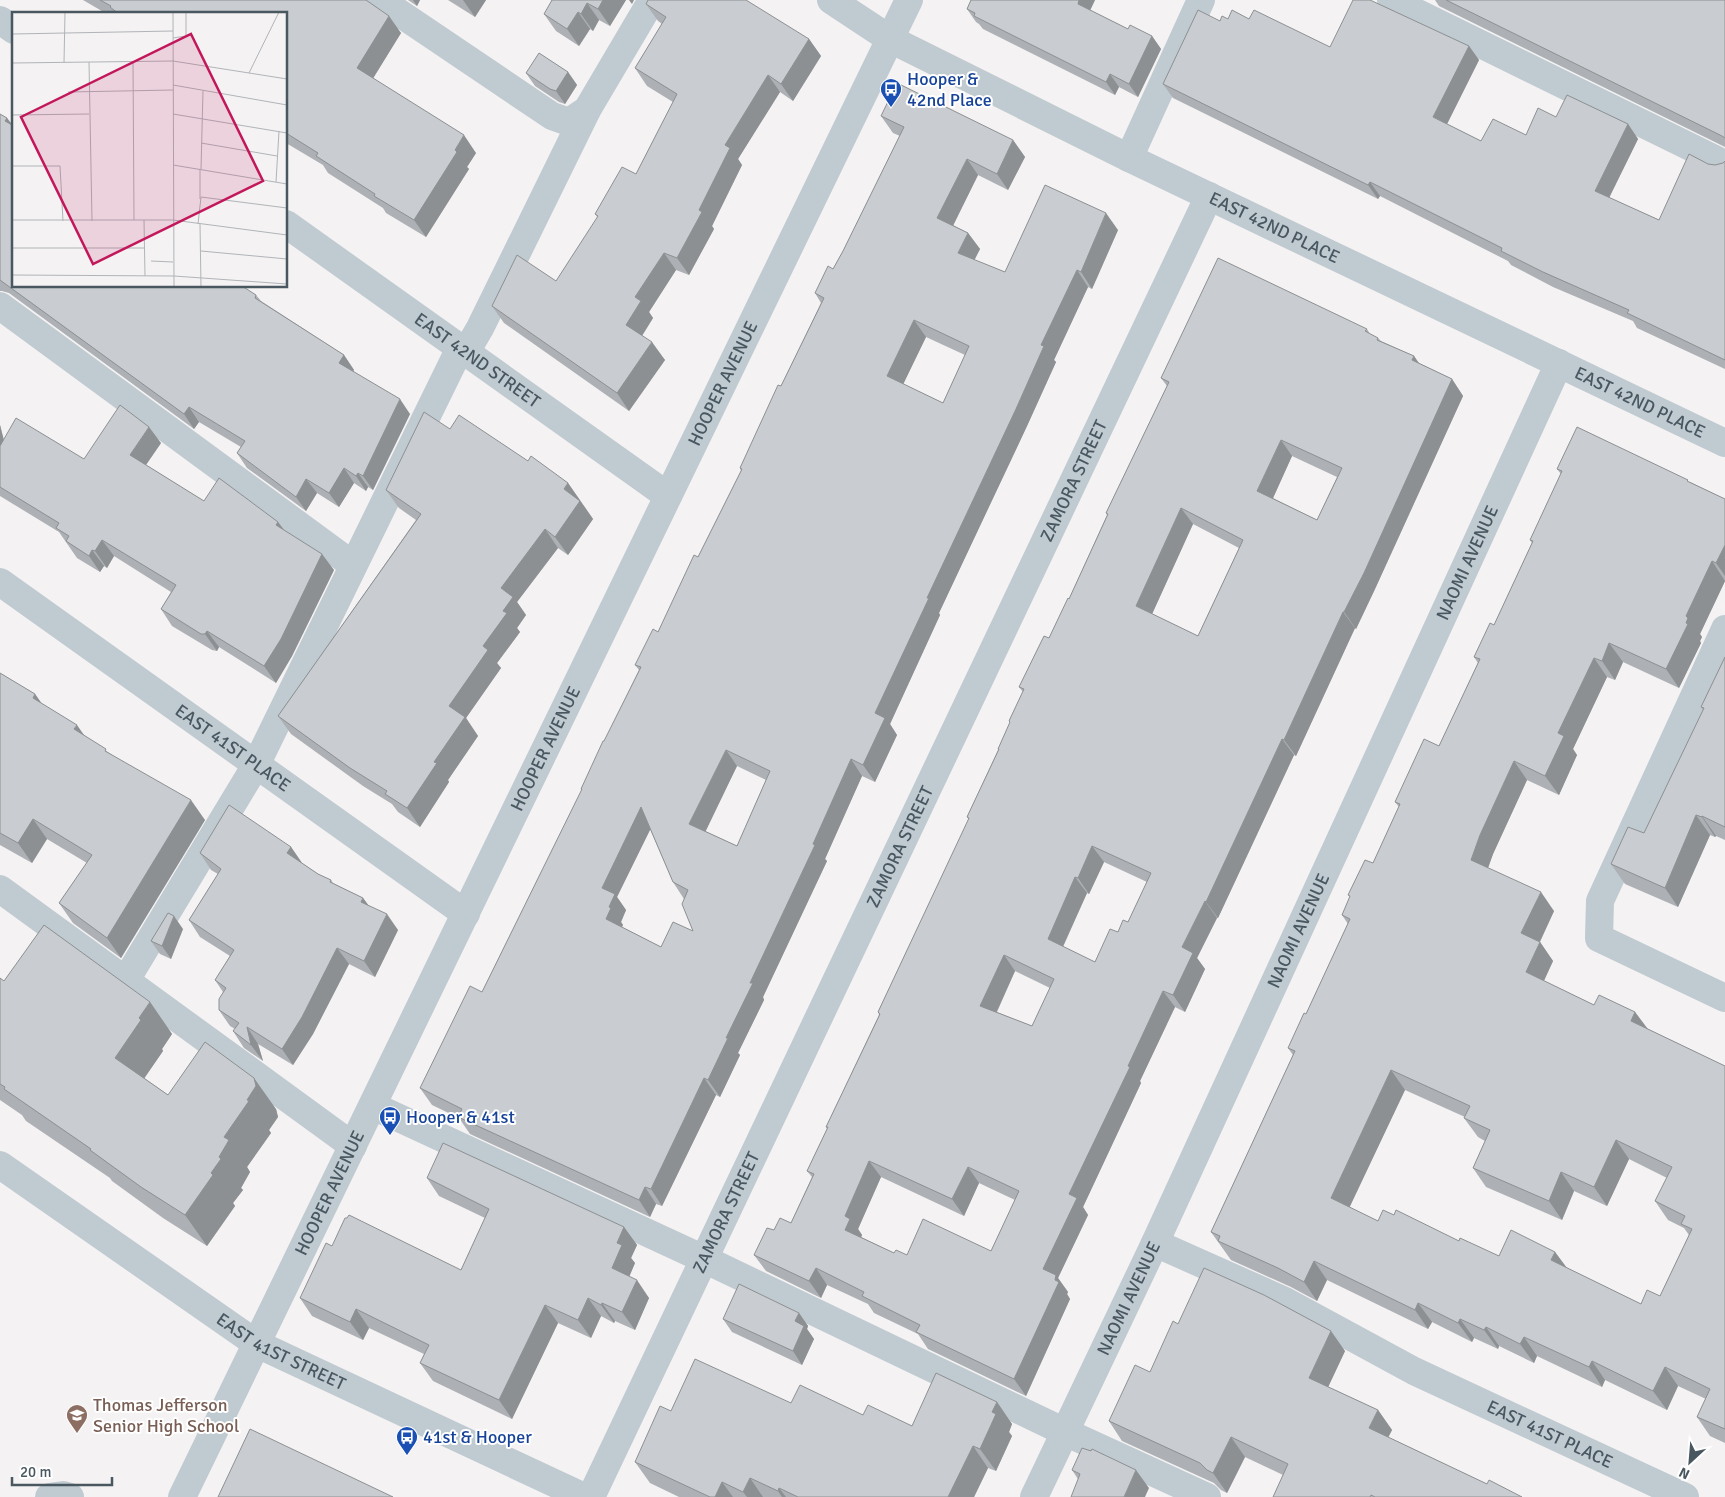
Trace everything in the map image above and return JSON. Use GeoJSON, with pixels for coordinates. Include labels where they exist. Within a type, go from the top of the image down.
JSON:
{"type":"FeatureCollection","features":[{"type":"Feature","properties":{"kind":"street"},"geometry":{"type":"LineString","coordinates":[[380,0],[552,116],[569,122],[587,110]]}},
{"type":"Feature","properties":{"kind":"street"},"geometry":{"type":"LineString","coordinates":[[126,980],[256,765],[463,350],[480,328],[587,110],[652,0]]}},
{"type":"Feature","properties":{"kind":"street","name":"EAST 42ND PLACE"},"geometry":{"type":"LineString","coordinates":[[831,0],[890,39],[1129,158],[1725,443]]}},
{"type":"Feature","properties":{"kind":"street","name":"HOOPER AVENUE"},"geometry":{"type":"LineString","coordinates":[[182,1497],[909,0]]}},
{"type":"Feature","properties":{"kind":"street"},"geometry":{"type":"LineString","coordinates":[[1129,158],[1201,0]]}},
{"type":"Feature","properties":{"kind":"street"},"geometry":{"type":"LineString","coordinates":[[1391,0],[1725,164]]}},
{"type":"Feature","properties":{"kind":"street"},"geometry":{"type":"LineString","coordinates":[[0,20],[12,29]]}},
{"type":"Feature","properties":{"kind":"street","name":"ZAMORA STREET"},"geometry":{"type":"LineString","coordinates":[[591,1497],[1209,196]]}},
{"type":"Feature","properties":{"kind":"street","name":"EAST 42ND STREET"},"geometry":{"type":"LineString","coordinates":[[288,225],[668,496]]}},
{"type":"Feature","properties":{"kind":"street"},"geometry":{"type":"LineString","coordinates":[[0,306],[354,566]]}},
{"type":"Feature","properties":{"kind":"street","name":"NAOMI AVENUE"},"geometry":{"type":"LineString","coordinates":[[1034,1497],[1155,1243],[1558,363]]}},
{"type":"Feature","properties":{"kind":"street","name":"EAST 41ST PLACE"},"geometry":{"type":"LineString","coordinates":[[0,582],[466,914]]}},
{"type":"Feature","properties":{"kind":"street"},"geometry":{"type":"LineString","coordinates":[[1725,629],[1600,901],[1599,938],[1725,998]]}},
{"type":"Feature","properties":{"kind":"street"},"geometry":{"type":"LineString","coordinates":[[0,889],[353,1146]]}},
{"type":"Feature","properties":{"kind":"street"},"geometry":{"type":"LineString","coordinates":[[373,1106],[704,1259],[1065,1432],[1207,1497]]}},
{"type":"Feature","properties":{"kind":"street","name":"EAST 41ST STREET"},"geometry":{"type":"LineString","coordinates":[[0,1165],[257,1344],[584,1497]]}},
{"type":"Feature","properties":{"kind":"street","name":"EAST 41ST PLACE"},"geometry":{"type":"LineString","coordinates":[[1155,1243],[1285,1301],[1414,1371],[1685,1497]]}},
{"type":"Feature","properties":{"kind":"street"},"geometry":{"type":"LineString","coordinates":[[49,1497],[63,1495],[70,1497]]}},
{"type":"Feature","properties":{"kind":"building"},"geometry":{"type":"Polygon","coordinates":[[[100,0],[366,0],[389,16],[357,68],[464,135],[455,150],[457,152],[414,220],[374,196],[375,194],[316,156],[318,153],[288,134],[288,12],[116,12],[111,6],[100,0]]]}},
{"type":"Feature","properties":{"kind":"building"},"geometry":{"type":"Polygon","coordinates":[[[552,0],[603,0],[598,9],[587,3],[581,14],[578,12],[567,29],[544,14],[552,0]]]}},
{"type":"Feature","properties":{"kind":"building"},"geometry":{"type":"Polygon","coordinates":[[[648,0],[746,0],[809,39],[781,84],[768,75],[725,145],[730,148],[699,210],[702,212],[677,258],[664,253],[635,297],[641,301],[626,325],[652,342],[617,393],[492,306],[517,255],[556,281],[598,216],[595,214],[622,167],[636,174],[677,94],[635,68],[666,17],[646,4],[648,0]]]}},
{"type":"Feature","properties":{"kind":"building"},"geometry":{"type":"Polygon","coordinates":[[[971,0],[1079,0],[1078,4],[1128,29],[1130,25],[1152,36],[1129,84],[1110,74],[1106,82],[974,16],[975,13],[967,9],[971,0]]]}},
{"type":"Feature","properties":{"kind":"building"},"geometry":{"type":"Polygon","coordinates":[[[1353,0],[1370,0],[1469,46],[1433,117],[1481,141],[1493,119],[1526,135],[1538,108],[1556,117],[1567,95],[1628,124],[1595,191],[1659,220],[1689,154],[1708,164],[1715,165],[1725,161],[1725,360],[1627,313],[1629,310],[1501,251],[1502,248],[1370,182],[1368,185],[1163,84],[1198,10],[1220,21],[1222,16],[1228,19],[1232,10],[1249,19],[1254,10],[1330,47],[1353,0]]]}},
{"type":"Feature","properties":{"kind":"building"},"geometry":{"type":"Polygon","coordinates":[[[1446,0],[1725,0],[1725,138],[1722,136],[1446,0]]]}},
{"type":"Feature","properties":{"kind":"building"},"geometry":{"type":"Polygon","coordinates":[[[539,53],[568,72],[556,91],[526,73],[539,53]]]}},
{"type":"Feature","properties":{"kind":"building"},"geometry":{"type":"Polygon","coordinates":[[[897,83],[1013,140],[997,174],[967,159],[937,218],[968,233],[958,253],[1005,272],[1045,185],[1106,213],[1081,272],[1077,270],[1041,345],[1044,346],[1016,409],[875,713],[885,718],[863,765],[851,759],[813,844],[815,845],[750,983],[753,983],[708,1080],[704,1078],[651,1189],[645,1187],[639,1200],[458,1117],[462,1109],[420,1088],[470,986],[482,992],[582,789],[603,741],[641,667],[635,665],[653,629],[658,632],[694,555],[698,557],[742,469],[740,468],[778,385],[781,386],[824,298],[815,293],[828,266],[833,269],[843,251],[904,127],[881,116],[897,83]],[[914,320],[887,376],[943,403],[969,346],[914,320]],[[726,750],[689,824],[737,846],[770,771],[726,750]],[[641,807],[602,888],[615,894],[606,919],[661,947],[673,922],[693,931],[682,904],[688,890],[673,882],[641,807]]]}},
{"type":"Feature","properties":{"kind":"building"},"geometry":{"type":"Polygon","coordinates":[[[0,114],[7,118],[5,121],[12,125],[12,288],[245,288],[256,295],[255,298],[344,355],[339,363],[400,399],[363,476],[358,473],[356,476],[344,468],[329,493],[306,479],[296,497],[237,453],[245,441],[189,407],[184,414],[0,280],[0,114]]]}},
{"type":"Feature","properties":{"kind":"building"},"geometry":{"type":"Polygon","coordinates":[[[1218,258],[1367,329],[1365,331],[1378,338],[1377,340],[1414,356],[1412,360],[1452,379],[1364,573],[1343,612],[1284,740],[1282,739],[1206,902],[1182,947],[1193,953],[1173,995],[1163,991],[1128,1066],[1130,1067],[1069,1194],[1077,1198],[1043,1269],[1056,1275],[1055,1280],[1059,1282],[1014,1379],[916,1332],[920,1325],[862,1296],[864,1292],[816,1268],[809,1281],[754,1255],[767,1228],[774,1230],[780,1218],[791,1223],[814,1174],[807,1171],[880,1014],[878,1012],[969,818],[967,817],[999,749],[1009,721],[1024,689],[1019,687],[1044,636],[1049,638],[1069,599],[1108,514],[1106,513],[1169,382],[1161,378],[1218,258]],[[1281,440],[1257,491],[1317,520],[1342,468],[1281,440]],[[1181,508],[1136,606],[1198,636],[1243,540],[1181,508]],[[1092,846],[1078,878],[1075,877],[1048,939],[1095,962],[1110,929],[1118,932],[1123,920],[1128,922],[1151,873],[1092,846]],[[1004,955],[980,1006],[1032,1026],[1054,979],[1004,955]],[[869,1161],[845,1216],[850,1219],[845,1230],[894,1253],[896,1250],[907,1255],[923,1219],[991,1251],[1019,1191],[968,1167],[952,1199],[869,1161]]]}},
{"type":"Feature","properties":{"kind":"building"},"geometry":{"type":"Polygon","coordinates":[[[120,405],[149,427],[130,455],[204,501],[219,478],[278,522],[276,525],[322,554],[281,639],[264,666],[207,631],[205,634],[201,634],[161,609],[176,585],[102,540],[95,551],[92,550],[89,556],[66,541],[69,536],[56,528],[59,523],[0,487],[0,446],[16,418],[84,459],[120,405]]]}},
{"type":"Feature","properties":{"kind":"building"},"geometry":{"type":"Polygon","coordinates":[[[424,412],[450,429],[459,415],[528,461],[531,456],[568,483],[564,489],[580,501],[555,537],[545,529],[501,588],[513,597],[503,611],[507,613],[483,646],[488,650],[449,706],[465,717],[434,762],[437,763],[407,808],[385,794],[387,791],[350,768],[278,716],[421,514],[386,490],[424,412]]]}},
{"type":"Feature","properties":{"kind":"building"},"geometry":{"type":"Polygon","coordinates":[[[1577,427],[1725,499],[1725,545],[1716,563],[1712,561],[1686,616],[1688,618],[1686,623],[1688,624],[1666,669],[1609,643],[1602,661],[1594,658],[1558,733],[1564,736],[1545,776],[1514,761],[1480,835],[1471,860],[1541,892],[1521,933],[1540,942],[1526,972],[1594,1005],[1599,995],[1635,1012],[1631,1021],[1725,1066],[1725,1429],[1697,1417],[1710,1389],[1665,1367],[1653,1391],[1592,1361],[1589,1367],[1524,1337],[1520,1344],[1486,1327],[1484,1330],[1460,1319],[1458,1323],[1418,1303],[1415,1310],[1314,1261],[1304,1282],[1218,1241],[1220,1236],[1211,1232],[1295,1051],[1288,1048],[1350,919],[1342,915],[1350,896],[1348,895],[1365,860],[1373,863],[1400,804],[1395,802],[1424,739],[1439,746],[1480,659],[1474,657],[1490,623],[1494,625],[1533,541],[1530,540],[1562,471],[1557,469],[1577,427]],[[1391,1070],[1331,1198],[1378,1221],[1383,1210],[1394,1215],[1396,1210],[1459,1241],[1460,1238],[1499,1256],[1511,1230],[1555,1252],[1551,1260],[1641,1304],[1647,1290],[1660,1296],[1692,1229],[1681,1224],[1685,1216],[1655,1201],[1672,1167],[1616,1140],[1594,1187],[1561,1172],[1549,1201],[1473,1168],[1490,1130],[1464,1118],[1470,1106],[1391,1070]]]}},
{"type":"Feature","properties":{"kind":"building"},"geometry":{"type":"Polygon","coordinates":[[[1725,657],[1725,827],[1696,815],[1665,888],[1611,864],[1628,827],[1644,833],[1704,708],[1701,707],[1725,657]]]}},
{"type":"Feature","properties":{"kind":"building"},"geometry":{"type":"Polygon","coordinates":[[[0,673],[35,694],[33,698],[77,725],[74,729],[106,749],[105,751],[191,800],[107,938],[59,903],[92,855],[33,819],[18,843],[0,833],[0,673]]]}},
{"type":"Feature","properties":{"kind":"building"},"geometry":{"type":"Polygon","coordinates":[[[229,805],[291,847],[287,853],[318,874],[331,880],[330,882],[363,898],[361,902],[387,914],[364,961],[337,948],[302,1017],[282,1049],[247,1027],[251,1045],[233,1031],[239,1023],[219,1010],[219,999],[226,988],[215,980],[234,950],[189,920],[221,869],[200,853],[229,805]]]}},
{"type":"Feature","properties":{"kind":"building"},"geometry":{"type":"Polygon","coordinates":[[[168,913],[174,916],[162,946],[151,941],[168,913]]]}},
{"type":"Feature","properties":{"kind":"building"},"geometry":{"type":"Polygon","coordinates":[[[44,925],[150,1002],[139,1018],[141,1020],[115,1058],[168,1095],[205,1042],[254,1078],[256,1086],[247,1100],[249,1101],[224,1137],[229,1140],[219,1157],[221,1159],[211,1173],[213,1175],[185,1215],[141,1187],[91,1149],[4,1089],[5,1087],[0,1084],[0,978],[4,981],[44,925]]]}},
{"type":"Feature","properties":{"kind":"building"},"geometry":{"type":"Polygon","coordinates":[[[443,1143],[624,1227],[617,1243],[622,1245],[612,1268],[637,1280],[622,1312],[602,1303],[601,1305],[588,1298],[578,1320],[545,1305],[499,1400],[420,1363],[429,1345],[356,1309],[350,1322],[300,1298],[326,1243],[332,1246],[345,1218],[349,1215],[461,1270],[489,1209],[427,1178],[443,1143]]]}},
{"type":"Feature","properties":{"kind":"building"},"geometry":{"type":"Polygon","coordinates":[[[1204,1268],[1264,1295],[1331,1331],[1309,1378],[1378,1410],[1369,1428],[1487,1484],[1489,1480],[1522,1497],[1375,1497],[1371,1495],[1370,1497],[1273,1497],[1288,1464],[1231,1437],[1213,1473],[1200,1463],[1109,1421],[1135,1365],[1150,1372],[1173,1321],[1178,1324],[1204,1268]]]}},
{"type":"Feature","properties":{"kind":"building"},"geometry":{"type":"Polygon","coordinates":[[[739,1284],[799,1313],[795,1321],[804,1326],[793,1351],[723,1319],[739,1284]]]}},
{"type":"Feature","properties":{"kind":"building"},"geometry":{"type":"Polygon","coordinates":[[[695,1359],[791,1403],[800,1385],[863,1415],[868,1405],[912,1426],[936,1373],[997,1402],[992,1412],[996,1414],[980,1449],[973,1446],[948,1497],[798,1497],[779,1488],[778,1491],[750,1478],[743,1492],[722,1482],[715,1497],[710,1497],[635,1462],[660,1406],[671,1411],[695,1359]]]}},
{"type":"Feature","properties":{"kind":"building"},"geometry":{"type":"Polygon","coordinates":[[[250,1429],[393,1497],[218,1497],[250,1429]]]}},
{"type":"Feature","properties":{"kind":"building"},"geometry":{"type":"Polygon","coordinates":[[[1082,1448],[1091,1451],[1092,1449],[1136,1470],[1124,1497],[1071,1497],[1080,1474],[1072,1470],[1082,1448]]]}},
{"type":"Feature","properties":{"kind":"place","name":"Hooper & 42nd Place"},"geometry":{"type":"Point","coordinates":[891,108]}},
{"type":"Feature","properties":{"kind":"place","name":"Hooper & 41st"},"geometry":{"type":"Point","coordinates":[390,1136]}},
{"type":"Feature","properties":{"kind":"place","name":"Thomas Jefferson Senior High School"},"geometry":{"type":"Point","coordinates":[77,1434]}},
{"type":"Feature","properties":{"kind":"place","name":"41st & Hooper"},"geometry":{"type":"Point","coordinates":[407,1456]}}]}
